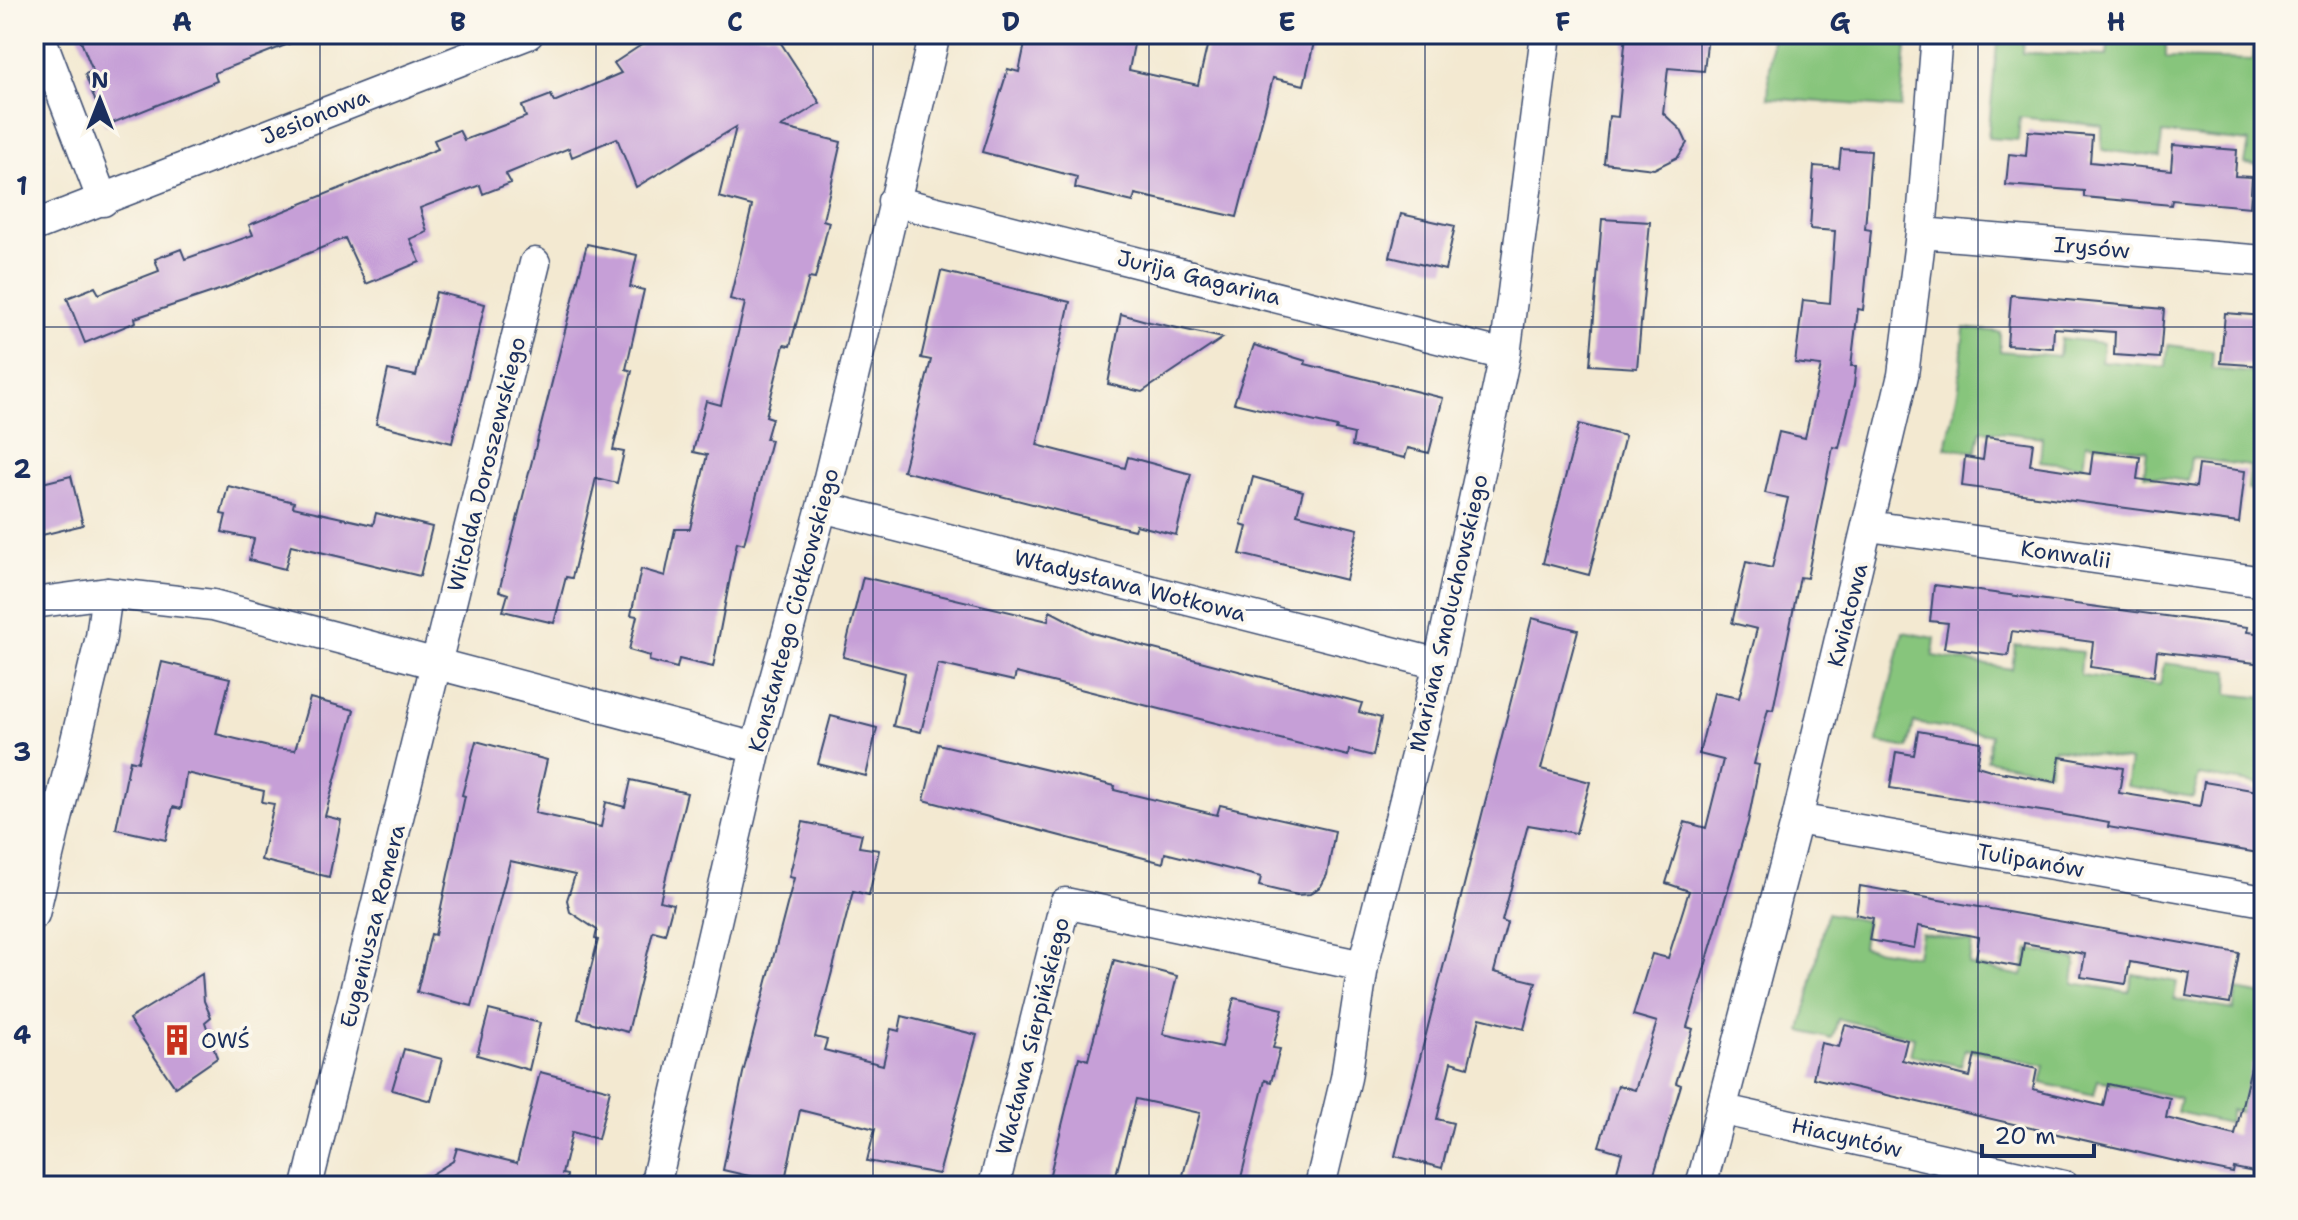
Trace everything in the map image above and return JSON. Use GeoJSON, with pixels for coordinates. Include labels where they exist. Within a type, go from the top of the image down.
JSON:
{"type":"FeatureCollection","features":[{"type":"Feature","properties":{"kind":"street"},"geometry":{"type":"LineString","coordinates":[[39,34],[103,201]]}},
{"type":"Feature","properties":{"kind":"street","name":"Jesionowa"},"geometry":{"type":"LineString","coordinates":[[34,226],[528,34]]}},
{"type":"Feature","properties":{"kind":"street","name":"Konstantego Ciołkowskiego"},"geometry":{"type":"LineString","coordinates":[[655,1186],[756,748],[822,507],[935,34]]}},
{"type":"Feature","properties":{"kind":"street","name":"Mariana Smoluchowskiego"},"geometry":{"type":"LineString","coordinates":[[1320,1186],[1346,1078],[1363,966],[1439,664],[1505,355],[1546,34]]}},
{"type":"Feature","properties":{"kind":"street","name":"Kwiatowa"},"geometry":{"type":"LineString","coordinates":[[1701,1186],[1724,1110],[1797,819],[1903,375],[1921,233],[1937,34]]}},
{"type":"Feature","properties":{"kind":"street","name":"Jurija Gagarina"},"geometry":{"type":"LineString","coordinates":[[893,201],[1505,355]]}},
{"type":"Feature","properties":{"kind":"street","name":"Irysów"},"geometry":{"type":"LineString","coordinates":[[1921,233],[2264,261]]}},
{"type":"Feature","properties":{"kind":"street","name":"Witolda Doroszewskiego"},"geometry":{"type":"LineString","coordinates":[[437,665],[535,263]]}},
{"type":"Feature","properties":{"kind":"street","name":"Władysława Wołkowa"},"geometry":{"type":"LineString","coordinates":[[822,507],[1439,664]]}},
{"type":"Feature","properties":{"kind":"street","name":"Konwalii"},"geometry":{"type":"LineString","coordinates":[[1869,526],[2264,582]]}},
{"type":"Feature","properties":{"kind":"street"},"geometry":{"type":"LineString","coordinates":[[34,914],[101,637],[107,593]]}},
{"type":"Feature","properties":{"kind":"street"},"geometry":{"type":"LineString","coordinates":[[34,603],[107,593],[213,605],[756,748]]}},
{"type":"Feature","properties":{"kind":"street","name":"Eugeniusza Romera"},"geometry":{"type":"LineString","coordinates":[[307,1186],[437,665]]}},
{"type":"Feature","properties":{"kind":"street","name":"Tulipanów"},"geometry":{"type":"LineString","coordinates":[[1797,819],[2264,901]]}},
{"type":"Feature","properties":{"kind":"street","name":"Wacława Sierpińskiego"},"geometry":{"type":"LineString","coordinates":[[994,1186],[1065,903],[1363,966]]}},
{"type":"Feature","properties":{"kind":"street","name":"Hiacyntów"},"geometry":{"type":"LineString","coordinates":[[1724,1110],[2064,1186]]}},
{"type":"Feature","properties":{"kind":"green space"},"geometry":{"type":"Polygon","coordinates":[[[1772,34],[1907,34],[1901,108],[1768,98],[1772,34]]]}},
{"type":"Feature","properties":{"kind":"green space"},"geometry":{"type":"Polygon","coordinates":[[[1998,34],[2024,34],[2023,53],[2107,56],[2109,34],[2166,34],[2166,58],[2253,60],[2255,39],[2264,39],[2264,166],[2245,164],[2249,142],[2162,133],[2160,157],[2102,150],[2102,126],[2020,117],[2018,140],[1988,138],[1998,34]]]}},
{"type":"Feature","properties":{"kind":"green space"},"geometry":{"type":"Polygon","coordinates":[[[1964,328],[2000,332],[2000,351],[2059,356],[2061,338],[2103,343],[2101,361],[2166,367],[2168,345],[2213,351],[2212,369],[2264,374],[2264,492],[2248,490],[2250,466],[2191,458],[2188,481],[2144,475],[2147,450],[2086,443],[2083,466],[2040,461],[2042,437],[1981,430],[1976,452],[1946,448],[1959,386],[1964,328]]]}},
{"type":"Feature","properties":{"kind":"green space"},"geometry":{"type":"Polygon","coordinates":[[[1903,632],[1935,638],[1933,656],[2012,669],[2015,645],[2082,652],[2080,675],[2160,685],[2164,663],[2229,671],[2228,694],[2264,698],[2264,785],[2199,775],[2193,797],[2126,786],[2130,761],[2054,748],[2049,772],[1987,760],[1991,735],[1914,723],[1908,748],[1877,742],[1903,632]]]}},
{"type":"Feature","properties":{"kind":"green space"},"geometry":{"type":"Polygon","coordinates":[[[1827,913],[1866,921],[1862,947],[1917,956],[1921,933],[1972,943],[1969,965],[2022,976],[2029,949],[2076,960],[2073,983],[2129,992],[2133,974],[2177,982],[2174,999],[2233,1010],[2237,990],[2264,995],[2264,1118],[2231,1110],[2228,1123],[2177,1112],[2180,1098],[2098,1080],[2094,1095],[2041,1083],[2045,1066],[1965,1049],[1961,1066],[1910,1055],[1914,1037],[1838,1019],[1832,1039],[1801,1031],[1827,913]]]}},
{"type":"Feature","properties":{"kind":"building"},"geometry":{"type":"Polygon","coordinates":[[[78,34],[309,36],[214,73],[217,81],[105,126],[85,74],[93,71],[78,34]]]}},
{"type":"Feature","properties":{"kind":"building"},"geometry":{"type":"Polygon","coordinates":[[[658,34],[775,34],[820,103],[781,127],[841,142],[823,220],[829,222],[815,279],[809,278],[790,346],[784,345],[766,416],[772,418],[766,439],[771,440],[744,544],[737,542],[713,667],[679,659],[677,668],[649,661],[650,656],[629,650],[637,616],[631,615],[641,569],[665,576],[675,529],[690,529],[707,455],[693,452],[706,401],[721,405],[745,303],[730,299],[752,206],[719,197],[736,127],[636,187],[617,138],[572,157],[569,148],[506,174],[511,183],[483,194],[480,185],[420,208],[427,232],[410,239],[420,262],[366,284],[345,238],[225,288],[135,318],[136,322],[85,343],[67,298],[95,287],[99,294],[159,271],[155,259],[181,249],[185,259],[253,235],[249,225],[438,149],[434,140],[459,130],[464,140],[526,117],[522,106],[551,95],[554,102],[621,73],[614,63],[658,34]]]}},
{"type":"Feature","properties":{"kind":"building"},"geometry":{"type":"Polygon","coordinates":[[[1027,34],[1136,34],[1129,70],[1198,85],[1210,34],[1316,34],[1304,85],[1273,78],[1237,217],[1135,194],[1133,202],[1075,188],[1077,177],[982,152],[1008,69],[1019,72],[1027,34]]]}},
{"type":"Feature","properties":{"kind":"building"},"geometry":{"type":"Polygon","coordinates":[[[1626,34],[1708,34],[1704,71],[1668,68],[1663,113],[1681,130],[1687,143],[1678,157],[1654,169],[1604,163],[1609,116],[1618,117],[1626,34]]]}},
{"type":"Feature","properties":{"kind":"building"},"geometry":{"type":"Polygon","coordinates":[[[2028,131],[2092,136],[2090,162],[2171,170],[2173,145],[2237,150],[2235,176],[2252,177],[2250,207],[2172,200],[2171,205],[2084,197],[2084,191],[2006,185],[2009,154],[2026,156],[2028,131]]]}},
{"type":"Feature","properties":{"kind":"building"},"geometry":{"type":"Polygon","coordinates":[[[1841,149],[1871,151],[1865,229],[1871,230],[1863,310],[1858,309],[1851,366],[1856,366],[1854,385],[1839,448],[1833,447],[1807,578],[1800,577],[1773,710],[1768,709],[1754,764],[1759,765],[1748,822],[1687,1027],[1693,1029],[1676,1083],[1681,1085],[1652,1181],[1617,1171],[1622,1153],[1599,1146],[1618,1085],[1635,1090],[1657,1022],[1633,1015],[1652,954],[1668,958],[1689,891],[1666,883],[1685,822],[1706,828],[1723,760],[1699,754],[1714,693],[1739,698],[1757,629],[1732,623],[1746,562],[1772,568],[1788,498],[1765,493],[1779,432],[1805,438],[1821,366],[1795,363],[1803,300],[1830,303],[1835,231],[1810,229],[1814,166],[1839,168],[1841,149]]]}},
{"type":"Feature","properties":{"kind":"building"},"geometry":{"type":"Polygon","coordinates":[[[1401,214],[1455,226],[1445,270],[1390,257],[1401,214]]]}},
{"type":"Feature","properties":{"kind":"building"},"geometry":{"type":"Polygon","coordinates":[[[1602,219],[1650,222],[1637,368],[1590,365],[1602,219]]]}},
{"type":"Feature","properties":{"kind":"building"},"geometry":{"type":"Polygon","coordinates":[[[587,244],[637,255],[630,287],[644,290],[626,369],[632,371],[613,450],[624,452],[617,483],[596,478],[572,578],[566,577],[554,623],[503,611],[508,594],[499,591],[587,244]]]}},
{"type":"Feature","properties":{"kind":"building"},"geometry":{"type":"Polygon","coordinates":[[[941,271],[1070,302],[1037,445],[1125,468],[1128,457],[1191,474],[1176,535],[1136,525],[1134,530],[903,471],[931,360],[921,358],[941,271]]]}},
{"type":"Feature","properties":{"kind":"building"},"geometry":{"type":"Polygon","coordinates":[[[436,292],[485,304],[452,443],[376,424],[388,370],[416,376],[436,292]]]}},
{"type":"Feature","properties":{"kind":"building"},"geometry":{"type":"Polygon","coordinates":[[[2011,295],[2164,309],[2160,358],[2114,355],[2115,332],[2054,328],[2053,348],[2007,345],[2011,295]]]}},
{"type":"Feature","properties":{"kind":"building"},"geometry":{"type":"Polygon","coordinates":[[[2225,313],[2264,316],[2264,366],[2221,363],[2225,313]]]}},
{"type":"Feature","properties":{"kind":"building"},"geometry":{"type":"Polygon","coordinates":[[[1121,314],[1223,338],[1142,392],[1108,384],[1121,314]]]}},
{"type":"Feature","properties":{"kind":"building"},"geometry":{"type":"Polygon","coordinates":[[[1254,345],[1306,361],[1305,364],[1443,398],[1429,453],[1408,448],[1405,458],[1352,446],[1354,434],[1336,430],[1337,427],[1234,403],[1254,345]]]}},
{"type":"Feature","properties":{"kind":"building"},"geometry":{"type":"Polygon","coordinates":[[[1579,424],[1625,436],[1589,575],[1543,563],[1579,424]]]}},
{"type":"Feature","properties":{"kind":"building"},"geometry":{"type":"Polygon","coordinates":[[[1986,437],[2033,443],[2030,465],[2090,474],[2093,451],[2140,457],[2137,479],[2196,487],[2199,465],[2245,471],[2239,523],[1962,486],[1965,457],[1983,460],[1986,437]]]}},
{"type":"Feature","properties":{"kind":"building"},"geometry":{"type":"Polygon","coordinates":[[[71,476],[83,525],[34,537],[34,485],[71,476]]]}},
{"type":"Feature","properties":{"kind":"building"},"geometry":{"type":"Polygon","coordinates":[[[1253,477],[1303,491],[1297,514],[1358,529],[1346,580],[1240,554],[1247,527],[1241,525],[1253,477]]]}},
{"type":"Feature","properties":{"kind":"building"},"geometry":{"type":"Polygon","coordinates":[[[228,486],[294,502],[293,507],[373,525],[376,513],[432,527],[420,576],[291,545],[285,569],[249,560],[254,539],[222,532],[226,515],[221,514],[228,486]]]}},
{"type":"Feature","properties":{"kind":"building"},"geometry":{"type":"Polygon","coordinates":[[[863,577],[1048,621],[1050,611],[1092,633],[1362,703],[1359,712],[1381,718],[1373,756],[1349,750],[1348,756],[1016,673],[1014,681],[938,664],[921,732],[893,726],[905,673],[843,657],[863,577]]]}},
{"type":"Feature","properties":{"kind":"building"},"geometry":{"type":"Polygon","coordinates":[[[1934,585],[2248,627],[2247,632],[2264,634],[2264,664],[2157,651],[2154,676],[2090,667],[2093,642],[2012,631],[2008,656],[1944,648],[1948,623],[1930,621],[1934,585]]]}},
{"type":"Feature","properties":{"kind":"building"},"geometry":{"type":"Polygon","coordinates":[[[1532,618],[1578,630],[1541,769],[1590,782],[1576,833],[1528,825],[1502,921],[1507,923],[1494,972],[1536,982],[1524,1029],[1480,1018],[1468,1067],[1451,1062],[1437,1119],[1453,1123],[1442,1168],[1395,1156],[1532,618]]]}},
{"type":"Feature","properties":{"kind":"building"},"geometry":{"type":"Polygon","coordinates":[[[162,662],[230,678],[216,734],[273,748],[295,750],[310,698],[354,710],[325,816],[341,820],[329,877],[261,860],[274,804],[262,802],[264,791],[186,773],[181,809],[173,807],[166,840],[116,829],[130,760],[138,762],[162,662]]]}},
{"type":"Feature","properties":{"kind":"building"},"geometry":{"type":"Polygon","coordinates":[[[831,716],[877,728],[866,776],[818,764],[831,716]]]}},
{"type":"Feature","properties":{"kind":"building"},"geometry":{"type":"Polygon","coordinates":[[[1918,731],[1981,742],[1977,766],[2056,782],[2060,757],[2123,768],[2119,793],[2200,806],[2204,782],[2264,792],[2264,854],[2108,827],[2109,823],[2054,813],[1890,788],[1896,752],[1914,755],[1918,731]]]}},
{"type":"Feature","properties":{"kind":"building"},"geometry":{"type":"Polygon","coordinates":[[[476,741],[547,760],[535,813],[601,827],[606,802],[625,807],[631,780],[687,793],[660,901],[673,904],[665,934],[653,931],[628,1032],[578,1019],[598,940],[595,939],[597,930],[570,912],[567,900],[575,875],[510,861],[472,1006],[417,992],[431,934],[435,935],[465,796],[462,795],[476,741]]]}},
{"type":"Feature","properties":{"kind":"building"},"geometry":{"type":"Polygon","coordinates":[[[938,744],[1115,786],[1114,790],[1217,815],[1220,805],[1335,831],[1327,875],[1321,886],[1310,894],[1297,895],[1259,886],[1261,877],[1165,853],[1163,863],[924,800],[938,744]]]}},
{"type":"Feature","properties":{"kind":"building"},"geometry":{"type":"Polygon","coordinates":[[[803,822],[862,834],[859,847],[879,850],[869,895],[853,891],[815,1037],[827,1040],[824,1050],[883,1065],[891,1029],[899,1031],[902,1016],[977,1035],[939,1174],[867,1161],[875,1129],[800,1110],[784,1184],[723,1170],[743,1073],[794,878],[789,877],[803,822]]]}},
{"type":"Feature","properties":{"kind":"building"},"geometry":{"type":"Polygon","coordinates":[[[1860,886],[2239,953],[2230,1003],[2186,996],[2190,973],[2130,962],[2126,984],[2081,977],[2085,954],[2024,943],[2020,967],[1976,959],[1979,937],[1918,926],[1914,948],[1869,940],[1873,918],[1856,914],[1860,886]]]}},
{"type":"Feature","properties":{"kind":"building"},"geometry":{"type":"Polygon","coordinates":[[[1114,960],[1177,976],[1163,1034],[1222,1047],[1234,998],[1283,1009],[1273,1048],[1280,1049],[1271,1082],[1265,1080],[1239,1186],[1180,1186],[1200,1113],[1136,1099],[1113,1186],[1047,1186],[1079,1057],[1088,1060],[1114,960]]]}},
{"type":"Feature","properties":{"kind":"building","name":"OWŚ"},"geometry":{"type":"Polygon","coordinates":[[[202,974],[204,1001],[211,1017],[205,1022],[217,1058],[175,1087],[129,1019],[202,974]]]}},
{"type":"Feature","properties":{"kind":"building"},"geometry":{"type":"Polygon","coordinates":[[[489,1010],[540,1023],[529,1070],[477,1055],[489,1010]]]}},
{"type":"Feature","properties":{"kind":"building"},"geometry":{"type":"Polygon","coordinates":[[[1845,1025],[1907,1040],[1902,1060],[1970,1077],[1975,1055],[2037,1069],[2033,1089],[2103,1106],[2108,1084],[2170,1098],[2166,1118],[2235,1135],[2252,1063],[2264,1064],[2264,1174],[2234,1168],[2233,1173],[2175,1161],[1813,1078],[1821,1043],[1839,1047],[1845,1025]]]}},
{"type":"Feature","properties":{"kind":"building"},"geometry":{"type":"Polygon","coordinates":[[[404,1049],[442,1059],[431,1101],[392,1090],[404,1049]]]}},
{"type":"Feature","properties":{"kind":"building"},"geometry":{"type":"Polygon","coordinates":[[[540,1072],[610,1090],[598,1139],[572,1132],[562,1174],[567,1175],[566,1186],[413,1186],[453,1161],[457,1148],[517,1163],[540,1072]]]}},
{"type":"Feature","properties":{"kind":"place","name":"OWŚ"},"geometry":{"type":"Point","coordinates":[177,1040]}}]}
